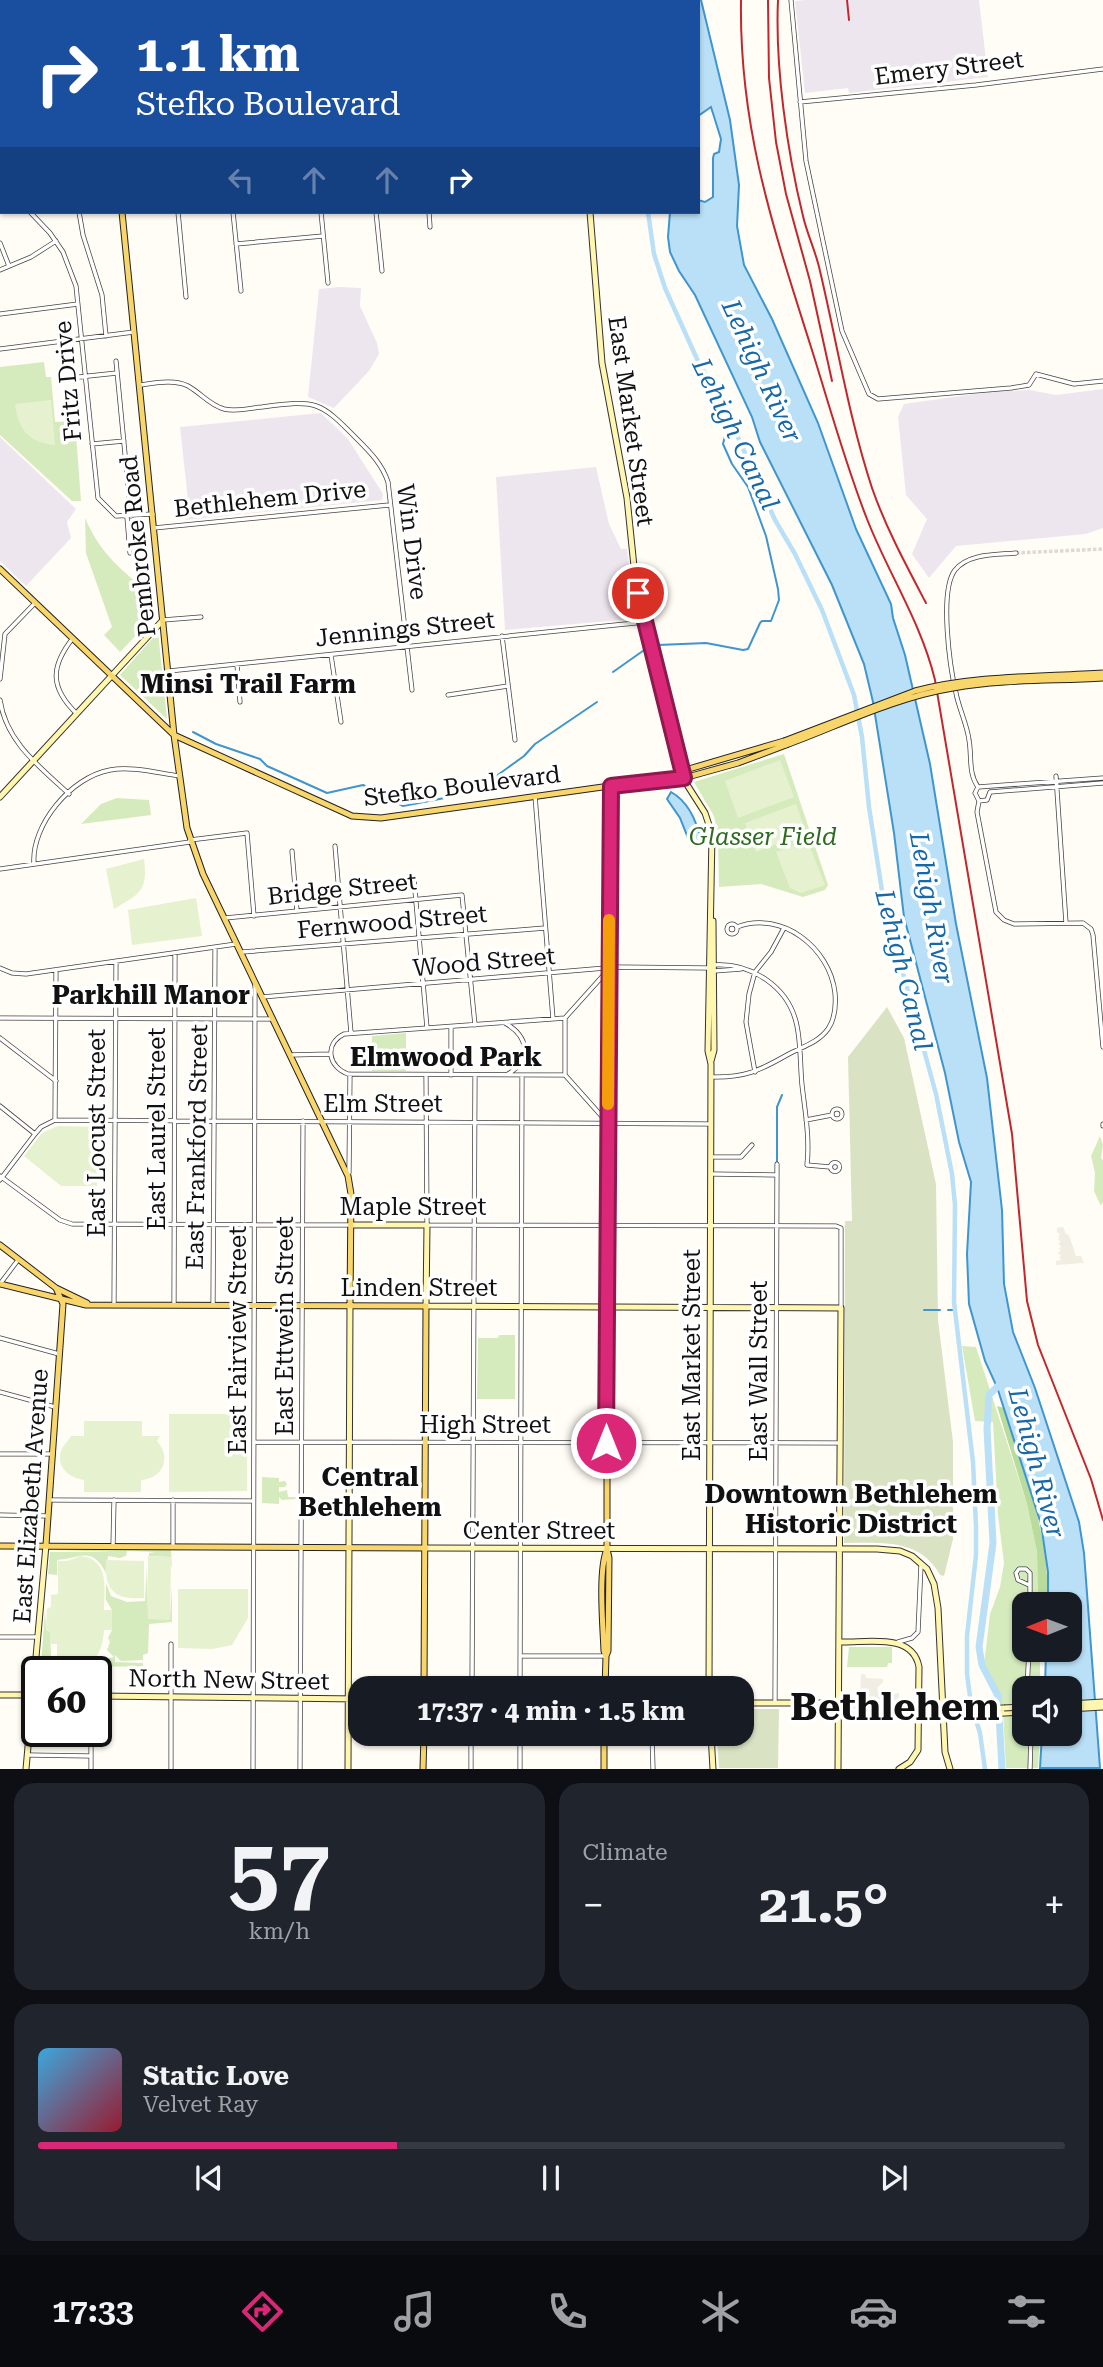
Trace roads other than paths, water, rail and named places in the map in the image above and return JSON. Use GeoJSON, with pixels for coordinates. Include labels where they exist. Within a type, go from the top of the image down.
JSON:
{"type":"FeatureCollection","features":[{"type":"Feature","properties":{"kind":"main road","name":"Pembroke Road"},"geometry":{"type":"LineString","coordinates":[[122,214],[174,734],[190,841],[198,864],[348,1176]]}},
{"type":"Feature","properties":{"kind":"main road","name":"Stefko Boulevard"},"geometry":{"type":"LineString","coordinates":[[0,569],[174,734],[340,812],[361,818],[390,817],[674,777],[737,763],[905,700],[938,691],[969,686],[1103,676]]}},
{"type":"Feature","properties":{"kind":"main road"},"geometry":{"type":"LineString","coordinates":[[605,1676],[609,1630],[606,1443],[611,786]]}},
{"type":"Feature","properties":{"kind":"main road"},"geometry":{"type":"LineString","coordinates":[[348,1176],[351,1225],[350,1305]]}},
{"type":"Feature","properties":{"kind":"main road"},"geometry":{"type":"LineString","coordinates":[[0,1245],[56,1288],[89,1305]]}},
{"type":"Feature","properties":{"kind":"main road","name":"Linden Street"},"geometry":{"type":"LineString","coordinates":[[0,1284],[89,1305],[426,1306]]}},
{"type":"Feature","properties":{"kind":"main road"},"geometry":{"type":"LineString","coordinates":[[56,1288],[62,1300]]}},
{"type":"Feature","properties":{"kind":"main road","name":"East Elizabeth Avenue"},"geometry":{"type":"LineString","coordinates":[[46,1545],[64,1309],[62,1300]]}},
{"type":"Feature","properties":{"kind":"main road"},"geometry":{"type":"LineString","coordinates":[[425,1676],[426,1306]]}},
{"type":"Feature","properties":{"kind":"main road","name":"Center Street"},"geometry":{"type":"LineString","coordinates":[[0,1546],[426,1548]]}},
{"type":"Feature","properties":{"kind":"main road"},"geometry":{"type":"LineString","coordinates":[[423,1769],[424,1746]]}},
{"type":"Feature","properties":{"kind":"main road"},"geometry":{"type":"LineString","coordinates":[[604,1746],[604,1769]]}},
{"type":"Feature","properties":{"kind":"street"},"geometry":{"type":"LineString","coordinates":[[791,0],[806,161],[842,331],[869,394],[878,399],[1011,388],[1029,385],[1036,374],[1073,384],[1103,381]]}},
{"type":"Feature","properties":{"kind":"street","name":"Emery Street"},"geometry":{"type":"LineString","coordinates":[[800,102],[976,85],[1103,69]]}},
{"type":"Feature","properties":{"kind":"street","name":"Fritz Drive"},"geometry":{"type":"LineString","coordinates":[[32,214],[56,241],[72,274],[82,339],[97,498],[114,515],[129,516]]}},
{"type":"Feature","properties":{"kind":"street"},"geometry":{"type":"LineString","coordinates":[[79,214],[83,235],[102,292],[106,336]]}},
{"type":"Feature","properties":{"kind":"street"},"geometry":{"type":"LineString","coordinates":[[178,214],[186,297]]}},
{"type":"Feature","properties":{"kind":"street"},"geometry":{"type":"LineString","coordinates":[[233,214],[241,291]]}},
{"type":"Feature","properties":{"kind":"street"},"geometry":{"type":"LineString","coordinates":[[321,214],[328,283]]}},
{"type":"Feature","properties":{"kind":"street"},"geometry":{"type":"LineString","coordinates":[[376,214],[382,271]]}},
{"type":"Feature","properties":{"kind":"street"},"geometry":{"type":"LineString","coordinates":[[429,214],[430,227]]}},
{"type":"Feature","properties":{"kind":"street","name":"East Market Street"},"geometry":{"type":"LineString","coordinates":[[590,214],[601,363],[616,434],[635,573],[683,775],[705,813],[712,834],[712,916],[709,929],[712,968],[709,1051],[709,1676]]}},
{"type":"Feature","properties":{"kind":"street"},"geometry":{"type":"LineString","coordinates":[[236,244],[323,236]]}},
{"type":"Feature","properties":{"kind":"street"},"geometry":{"type":"LineString","coordinates":[[0,270],[31,257],[56,241]]}},
{"type":"Feature","properties":{"kind":"street"},"geometry":{"type":"LineString","coordinates":[[0,243],[9,266]]}},
{"type":"Feature","properties":{"kind":"street"},"geometry":{"type":"LineString","coordinates":[[0,314],[78,304]]}},
{"type":"Feature","properties":{"kind":"street"},"geometry":{"type":"LineString","coordinates":[[0,349],[134,332]]}},
{"type":"Feature","properties":{"kind":"street"},"geometry":{"type":"LineString","coordinates":[[116,361],[124,441],[130,553]]}},
{"type":"Feature","properties":{"kind":"street"},"geometry":{"type":"LineString","coordinates":[[60,379],[117,373]]}},
{"type":"Feature","properties":{"kind":"street","name":"Win Drive"},"geometry":{"type":"LineString","coordinates":[[140,385],[180,383],[213,405],[231,410],[305,403],[322,407],[379,463],[388,482],[412,690]]}},
{"type":"Feature","properties":{"kind":"street"},"geometry":{"type":"LineString","coordinates":[[92,444],[124,441]]}},
{"type":"Feature","properties":{"kind":"street","name":"Bethlehem Drive"},"geometry":{"type":"LineString","coordinates":[[154,528],[390,505]]}},
{"type":"Feature","properties":{"kind":"street"},"geometry":{"type":"LineString","coordinates":[[129,516],[153,514]]}},
{"type":"Feature","properties":{"kind":"street"},"geometry":{"type":"LineString","coordinates":[[1016,553],[978,557],[968,560],[956,570],[948,589],[950,661],[969,739],[972,775],[978,788],[975,796],[979,801],[977,811],[996,912],[1003,920],[1014,924],[1087,925],[1093,935],[1103,1047]]}},
{"type":"Feature","properties":{"kind":"street"},"geometry":{"type":"LineString","coordinates":[[0,679],[2,636],[35,602]]}},
{"type":"Feature","properties":{"kind":"street"},"geometry":{"type":"LineString","coordinates":[[0,797],[163,620],[201,617]]}},
{"type":"Feature","properties":{"kind":"street","name":"Jennings Street"},"geometry":{"type":"LineString","coordinates":[[169,671],[645,622]]}},
{"type":"Feature","properties":{"kind":"street"},"geometry":{"type":"LineString","coordinates":[[502,636],[514,740]]}},
{"type":"Feature","properties":{"kind":"street"},"geometry":{"type":"LineString","coordinates":[[73,638],[61,655],[56,676],[62,699],[77,714]]}},
{"type":"Feature","properties":{"kind":"street"},"geometry":{"type":"LineString","coordinates":[[331,654],[341,722]]}},
{"type":"Feature","properties":{"kind":"street"},"geometry":{"type":"LineString","coordinates":[[237,664],[240,702]]}},
{"type":"Feature","properties":{"kind":"street"},"geometry":{"type":"LineString","coordinates":[[448,695],[508,686]]}},
{"type":"Feature","properties":{"kind":"street"},"geometry":{"type":"LineString","coordinates":[[0,700],[11,733],[34,761],[69,794]]}},
{"type":"Feature","properties":{"kind":"street"},"geometry":{"type":"LineString","coordinates":[[34,864],[35,847],[42,824],[84,780],[112,770],[180,776]]}},
{"type":"Feature","properties":{"kind":"street"},"geometry":{"type":"LineString","coordinates":[[1056,776],[1066,923]]}},
{"type":"Feature","properties":{"kind":"street"},"geometry":{"type":"LineString","coordinates":[[990,792],[1103,781]]}},
{"type":"Feature","properties":{"kind":"street"},"geometry":{"type":"LineString","coordinates":[[978,788],[1057,785]]}},
{"type":"Feature","properties":{"kind":"street"},"geometry":{"type":"LineString","coordinates":[[986,787],[990,792]]}},
{"type":"Feature","properties":{"kind":"street"},"geometry":{"type":"LineString","coordinates":[[979,801],[987,800],[990,792]]}},
{"type":"Feature","properties":{"kind":"street"},"geometry":{"type":"LineString","coordinates":[[535,796],[553,1019]]}},
{"type":"Feature","properties":{"kind":"street"},"geometry":{"type":"LineString","coordinates":[[0,869],[247,832],[254,915]]}},
{"type":"Feature","properties":{"kind":"street"},"geometry":{"type":"LineString","coordinates":[[335,846],[351,1033]]}},
{"type":"Feature","properties":{"kind":"street"},"geometry":{"type":"LineString","coordinates":[[292,851],[297,911]]}},
{"type":"Feature","properties":{"kind":"street"},"geometry":{"type":"LineString","coordinates":[[414,879],[427,1028]]}},
{"type":"Feature","properties":{"kind":"street","name":"Bridge Street"},"geometry":{"type":"LineString","coordinates":[[225,919],[463,895],[467,934]]}},
{"type":"Feature","properties":{"kind":"street"},"geometry":{"type":"LineString","coordinates":[[711,1077],[743,1077],[774,1064],[820,1038],[835,1012],[835,989],[829,970],[818,951],[804,938],[784,928],[757,923],[737,927]]}},
{"type":"Feature","properties":{"kind":"street","name":"Fernwood Street"},"geometry":{"type":"LineString","coordinates":[[242,952],[545,928]]}},
{"type":"Feature","properties":{"kind":"street"},"geometry":{"type":"LineString","coordinates":[[755,1072],[746,1013],[755,972],[771,952],[784,928]]}},
{"type":"Feature","properties":{"kind":"street"},"geometry":{"type":"LineString","coordinates":[[467,934],[475,1025]]}},
{"type":"Feature","properties":{"kind":"street"},"geometry":{"type":"LineString","coordinates":[[0,968],[22,974],[237,944]]}},
{"type":"Feature","properties":{"kind":"street","name":"East Frankford Street"},"geometry":{"type":"LineString","coordinates":[[213,1305],[215,948]]}},
{"type":"Feature","properties":{"kind":"street","name":"East Laurel Street"},"geometry":{"type":"LineString","coordinates":[[174,1305],[175,953]]}},
{"type":"Feature","properties":{"kind":"street","name":"East Locust Street"},"geometry":{"type":"LineString","coordinates":[[114,1305],[116,961]]}},
{"type":"Feature","properties":{"kind":"street","name":"Wood Street"},"geometry":{"type":"LineString","coordinates":[[262,997],[609,969],[712,968],[755,972]]}},
{"type":"Feature","properties":{"kind":"street"},"geometry":{"type":"LineString","coordinates":[[608,1123],[565,1075],[565,1018],[609,969]]}},
{"type":"Feature","properties":{"kind":"street"},"geometry":{"type":"LineString","coordinates":[[1,1178],[41,1127],[55,1121],[56,970]]}},
{"type":"Feature","properties":{"kind":"street"},"geometry":{"type":"LineString","coordinates":[[755,972],[765,977],[779,991],[797,1023],[806,1120],[807,1165],[830,1167]]}},
{"type":"Feature","properties":{"kind":"street","name":"East Fairview Street"},"geometry":{"type":"LineString","coordinates":[[253,1769],[255,983]]}},
{"type":"Feature","properties":{"kind":"street"},"geometry":{"type":"LineString","coordinates":[[0,1018],[272,1019]]}},
{"type":"Feature","properties":{"kind":"street"},"geometry":{"type":"LineString","coordinates":[[565,1018],[351,1033],[336,1039],[330,1054],[334,1066],[350,1074],[565,1075]]}},
{"type":"Feature","properties":{"kind":"street"},"geometry":{"type":"LineString","coordinates":[[505,1023],[521,1035],[524,1049],[520,1064],[507,1075]]}},
{"type":"Feature","properties":{"kind":"street"},"geometry":{"type":"LineString","coordinates":[[451,1027],[451,1074]]}},
{"type":"Feature","properties":{"kind":"street"},"geometry":{"type":"LineString","coordinates":[[0,1038],[56,1080]]}},
{"type":"Feature","properties":{"kind":"street"},"geometry":{"type":"LineString","coordinates":[[289,1055],[330,1054]]}},
{"type":"Feature","properties":{"kind":"street"},"geometry":{"type":"LineString","coordinates":[[348,1176],[350,1074]]}},
{"type":"Feature","properties":{"kind":"street"},"geometry":{"type":"LineString","coordinates":[[426,1075],[426,1306]]}},
{"type":"Feature","properties":{"kind":"street"},"geometry":{"type":"LineString","coordinates":[[472,1676],[475,1075]]}},
{"type":"Feature","properties":{"kind":"street"},"geometry":{"type":"LineString","coordinates":[[520,1676],[522,1075]]}},
{"type":"Feature","properties":{"kind":"street"},"geometry":{"type":"LineString","coordinates":[[0,1106],[35,1134]]}},
{"type":"Feature","properties":{"kind":"street"},"geometry":{"type":"LineString","coordinates":[[806,1120],[832,1115]]}},
{"type":"Feature","properties":{"kind":"street","name":"Elm Street"},"geometry":{"type":"LineString","coordinates":[[55,1121],[711,1124]]}},
{"type":"Feature","properties":{"kind":"street","name":"East Ettwein Street"},"geometry":{"type":"LineString","coordinates":[[300,1769],[303,1121]]}},
{"type":"Feature","properties":{"kind":"street"},"geometry":{"type":"LineString","coordinates":[[711,1157],[740,1157],[752,1144]]}},
{"type":"Feature","properties":{"kind":"street","name":"East Wall Street"},"geometry":{"type":"LineString","coordinates":[[775,1703],[777,1164]]}},
{"type":"Feature","properties":{"kind":"street"},"geometry":{"type":"LineString","coordinates":[[711,1174],[777,1175]]}},
{"type":"Feature","properties":{"kind":"street","name":"Maple Street"},"geometry":{"type":"LineString","coordinates":[[1,1178],[64,1222],[841,1228],[841,1308]]}},
{"type":"Feature","properties":{"kind":"street"},"geometry":{"type":"LineString","coordinates":[[0,1284],[18,1259]]}},
{"type":"Feature","properties":{"kind":"street"},"geometry":{"type":"LineString","coordinates":[[348,1676],[350,1305]]}},
{"type":"Feature","properties":{"kind":"street","name":"Linden Street"},"geometry":{"type":"LineString","coordinates":[[426,1306],[841,1308]]}},
{"type":"Feature","properties":{"kind":"street"},"geometry":{"type":"LineString","coordinates":[[838,1769],[841,1308]]}},
{"type":"Feature","properties":{"kind":"street"},"geometry":{"type":"LineString","coordinates":[[0,1338],[60,1354]]}},
{"type":"Feature","properties":{"kind":"street"},"geometry":{"type":"LineString","coordinates":[[0,1392],[55,1407]]}},
{"type":"Feature","properties":{"kind":"street","name":"High Street"},"geometry":{"type":"LineString","coordinates":[[255,1442],[840,1443]]}},
{"type":"Feature","properties":{"kind":"street"},"geometry":{"type":"LineString","coordinates":[[0,1454],[52,1454]]}},
{"type":"Feature","properties":{"kind":"street"},"geometry":{"type":"LineString","coordinates":[[49,1500],[254,1501]]}},
{"type":"Feature","properties":{"kind":"street"},"geometry":{"type":"LineString","coordinates":[[113,1546],[114,1500]]}},
{"type":"Feature","properties":{"kind":"street"},"geometry":{"type":"LineString","coordinates":[[173,1500],[173,1546]]}},
{"type":"Feature","properties":{"kind":"street"},"geometry":{"type":"LineString","coordinates":[[0,1515],[48,1516]]}},
{"type":"Feature","properties":{"kind":"street","name":"East Elizabeth Avenue"},"geometry":{"type":"LineString","coordinates":[[37,1656],[46,1545]]}},
{"type":"Feature","properties":{"kind":"street","name":"Center Street"},"geometry":{"type":"LineString","coordinates":[[426,1548],[840,1548],[894,1550],[912,1556],[921,1563]]}},
{"type":"Feature","properties":{"kind":"street"},"geometry":{"type":"LineString","coordinates":[[840,1642],[894,1643],[912,1638],[918,1632],[921,1563]]}},
{"type":"Feature","properties":{"kind":"street"},"geometry":{"type":"LineString","coordinates":[[921,1563],[932,1578],[937,1594],[945,1752],[950,1769]]}},
{"type":"Feature","properties":{"kind":"street"},"geometry":{"type":"LineString","coordinates":[[1029,1585],[1018,1580],[1016,1573],[1019,1569],[1028,1570],[1031,1577],[1029,1592]]}},
{"type":"Feature","properties":{"kind":"street"},"geometry":{"type":"LineString","coordinates":[[0,1637],[38,1637]]}},
{"type":"Feature","properties":{"kind":"street"},"geometry":{"type":"LineString","coordinates":[[894,1643],[911,1650],[918,1662],[918,1750],[910,1762],[899,1769]]}},
{"type":"Feature","properties":{"kind":"street"},"geometry":{"type":"LineString","coordinates":[[171,1644],[171,1769]]}},
{"type":"Feature","properties":{"kind":"street"},"geometry":{"type":"LineString","coordinates":[[520,1656],[606,1656]]}},
{"type":"Feature","properties":{"kind":"street"},"geometry":{"type":"LineString","coordinates":[[0,1695],[21,1695]]}},
{"type":"Feature","properties":{"kind":"street","name":"North New Street"},"geometry":{"type":"LineString","coordinates":[[112,1696],[348,1699]]}},
{"type":"Feature","properties":{"kind":"street"},"geometry":{"type":"LineString","coordinates":[[754,1703],[839,1703]]}},
{"type":"Feature","properties":{"kind":"street"},"geometry":{"type":"LineString","coordinates":[[1082,1706],[1103,1705]]}},
{"type":"Feature","properties":{"kind":"street"},"geometry":{"type":"LineString","coordinates":[[918,1715],[1012,1709]]}},
{"type":"Feature","properties":{"kind":"street"},"geometry":{"type":"LineString","coordinates":[[348,1746],[348,1769]]}},
{"type":"Feature","properties":{"kind":"street"},"geometry":{"type":"LineString","coordinates":[[471,1746],[471,1769]]}},
{"type":"Feature","properties":{"kind":"street"},"geometry":{"type":"LineString","coordinates":[[520,1746],[520,1769]]}},
{"type":"Feature","properties":{"kind":"street"},"geometry":{"type":"LineString","coordinates":[[652,1746],[653,1769]]}},
{"type":"Feature","properties":{"kind":"street"},"geometry":{"type":"LineString","coordinates":[[712,1746],[713,1769]]}},
{"type":"Feature","properties":{"kind":"street"},"geometry":{"type":"LineString","coordinates":[[1030,1769],[1031,1746]]}},
{"type":"Feature","properties":{"kind":"street","name":"East Elizabeth Avenue"},"geometry":{"type":"LineString","coordinates":[[26,1769],[29,1747]]}},
{"type":"Feature","properties":{"kind":"street"},"geometry":{"type":"LineString","coordinates":[[91,1747],[91,1769]]}},
{"type":"Feature","properties":{"kind":"street"},"geometry":{"type":"LineString","coordinates":[[28,1755],[91,1756]]}},
{"type":"Feature","properties":{"kind":"water","name":"Lehigh River"},"geometry":{"type":"Polygon","coordinates":[[[700,0],[730,120],[739,185],[737,226],[744,265],[772,319],[818,423],[856,529],[891,604],[930,764],[956,924],[987,1078],[1002,1210],[1004,1284],[1013,1332],[1035,1388],[1079,1522],[1084,1553],[1100,1768],[1040,1768],[1041,1746],[1082,1746],[1082,1676],[1045,1676],[1046,1662],[1082,1662],[1082,1592],[1048,1592],[1041,1524],[997,1387],[985,1361],[969,1304],[967,1254],[971,1182],[904,917],[894,833],[873,702],[864,664],[832,585],[760,442],[752,417],[695,295],[670,252],[670,214],[700,214],[700,201],[705,202],[713,197],[713,158],[714,154],[719,152],[721,139],[711,107],[700,115],[700,0]]]}},
{"type":"Feature","properties":{"kind":"water"},"geometry":{"type":"Polygon","coordinates":[[[671,792],[683,801],[691,813],[701,841],[690,843],[680,818],[667,799],[671,792]]]}},
{"type":"Feature","properties":{"kind":"waterway","name":"Lehigh Canal"},"geometry":{"type":"LineString","coordinates":[[648,214],[654,254],[665,288],[697,359],[728,415],[775,520],[822,610],[854,695],[884,904],[936,1094],[952,1174],[955,1205],[954,1302],[973,1462],[976,1526],[976,1555],[967,1636],[967,1674],[985,1769]]}},
{"type":"Feature","properties":{"kind":"waterway"},"geometry":{"type":"LineString","coordinates":[[658,645],[706,643],[748,649],[760,623],[771,621],[779,600],[766,536],[748,487],[732,464],[723,444],[729,420]]}},
{"type":"Feature","properties":{"kind":"waterway"},"geometry":{"type":"LineString","coordinates":[[613,672],[647,648]]}},
{"type":"Feature","properties":{"kind":"waterway"},"geometry":{"type":"LineString","coordinates":[[193,732],[216,744],[260,759],[267,766],[327,793],[363,785],[403,806],[455,796],[488,782],[524,756],[535,744],[597,702]]}},
{"type":"Feature","properties":{"kind":"waterway"},"geometry":{"type":"LineString","coordinates":[[777,1163],[777,1107],[782,1095]]}},
{"type":"Feature","properties":{"kind":"waterway"},"geometry":{"type":"LineString","coordinates":[[924,1310],[940,1310]]}},
{"type":"Feature","properties":{"kind":"waterway","name":"Lehigh Canal"},"geometry":{"type":"LineString","coordinates":[[948,1310],[954,1310]]}},
{"type":"Feature","properties":{"kind":"waterway","name":"Lehigh River"},"geometry":{"type":"LineString","coordinates":[[1002,1769],[998,1696],[982,1665],[979,1647],[993,1543],[987,1429],[989,1395],[1004,1380]]}},
{"type":"Feature","properties":{"kind":"tunnel"},"geometry":{"type":"LineString","coordinates":[[1016,553],[1103,549]]}},
{"type":"Feature","properties":{"kind":"railway"},"geometry":{"type":"LineString","coordinates":[[741,0],[742,47],[752,134],[772,218],[859,498],[875,539],[913,618],[935,680],[1012,1134],[1027,1301],[1038,1345],[1091,1479],[1103,1520]]}},
{"type":"Feature","properties":{"kind":"railway"},"geometry":{"type":"LineString","coordinates":[[768,0],[769,78],[776,142],[786,194],[810,281],[832,381]]}},
{"type":"Feature","properties":{"kind":"railway"},"geometry":{"type":"LineString","coordinates":[[778,0],[780,80],[792,164],[805,223],[820,271],[857,435],[872,488],[884,518],[926,603]]}},
{"type":"Feature","properties":{"kind":"railway"},"geometry":{"type":"LineString","coordinates":[[847,0],[849,20]]}},
{"type":"Feature","properties":{"kind":"district","name":"Minsi Trail Farm"},"geometry":{"type":"Point","coordinates":[248,684]}},
{"type":"Feature","properties":{"kind":"district","name":"Parkhill Manor"},"geometry":{"type":"Point","coordinates":[151,995]}},
{"type":"Feature","properties":{"kind":"district","name":"Elmwood Park"},"geometry":{"type":"Point","coordinates":[446,1057]}},
{"type":"Feature","properties":{"kind":"district","name":"Central Bethlehem"},"geometry":{"type":"Point","coordinates":[370,1492]}},
{"type":"Feature","properties":{"kind":"district","name":"Downtown Bethlehem Historic District"},"geometry":{"type":"Point","coordinates":[851,1509]}},
{"type":"Feature","properties":{"kind":"district","name":"Bethlehem"},"geometry":{"type":"Point","coordinates":[895,1707]}},
{"type":"Feature","properties":{"kind":"park label","name":"Glasser Field"},"geometry":{"type":"Point","coordinates":[763,837]}}]}
